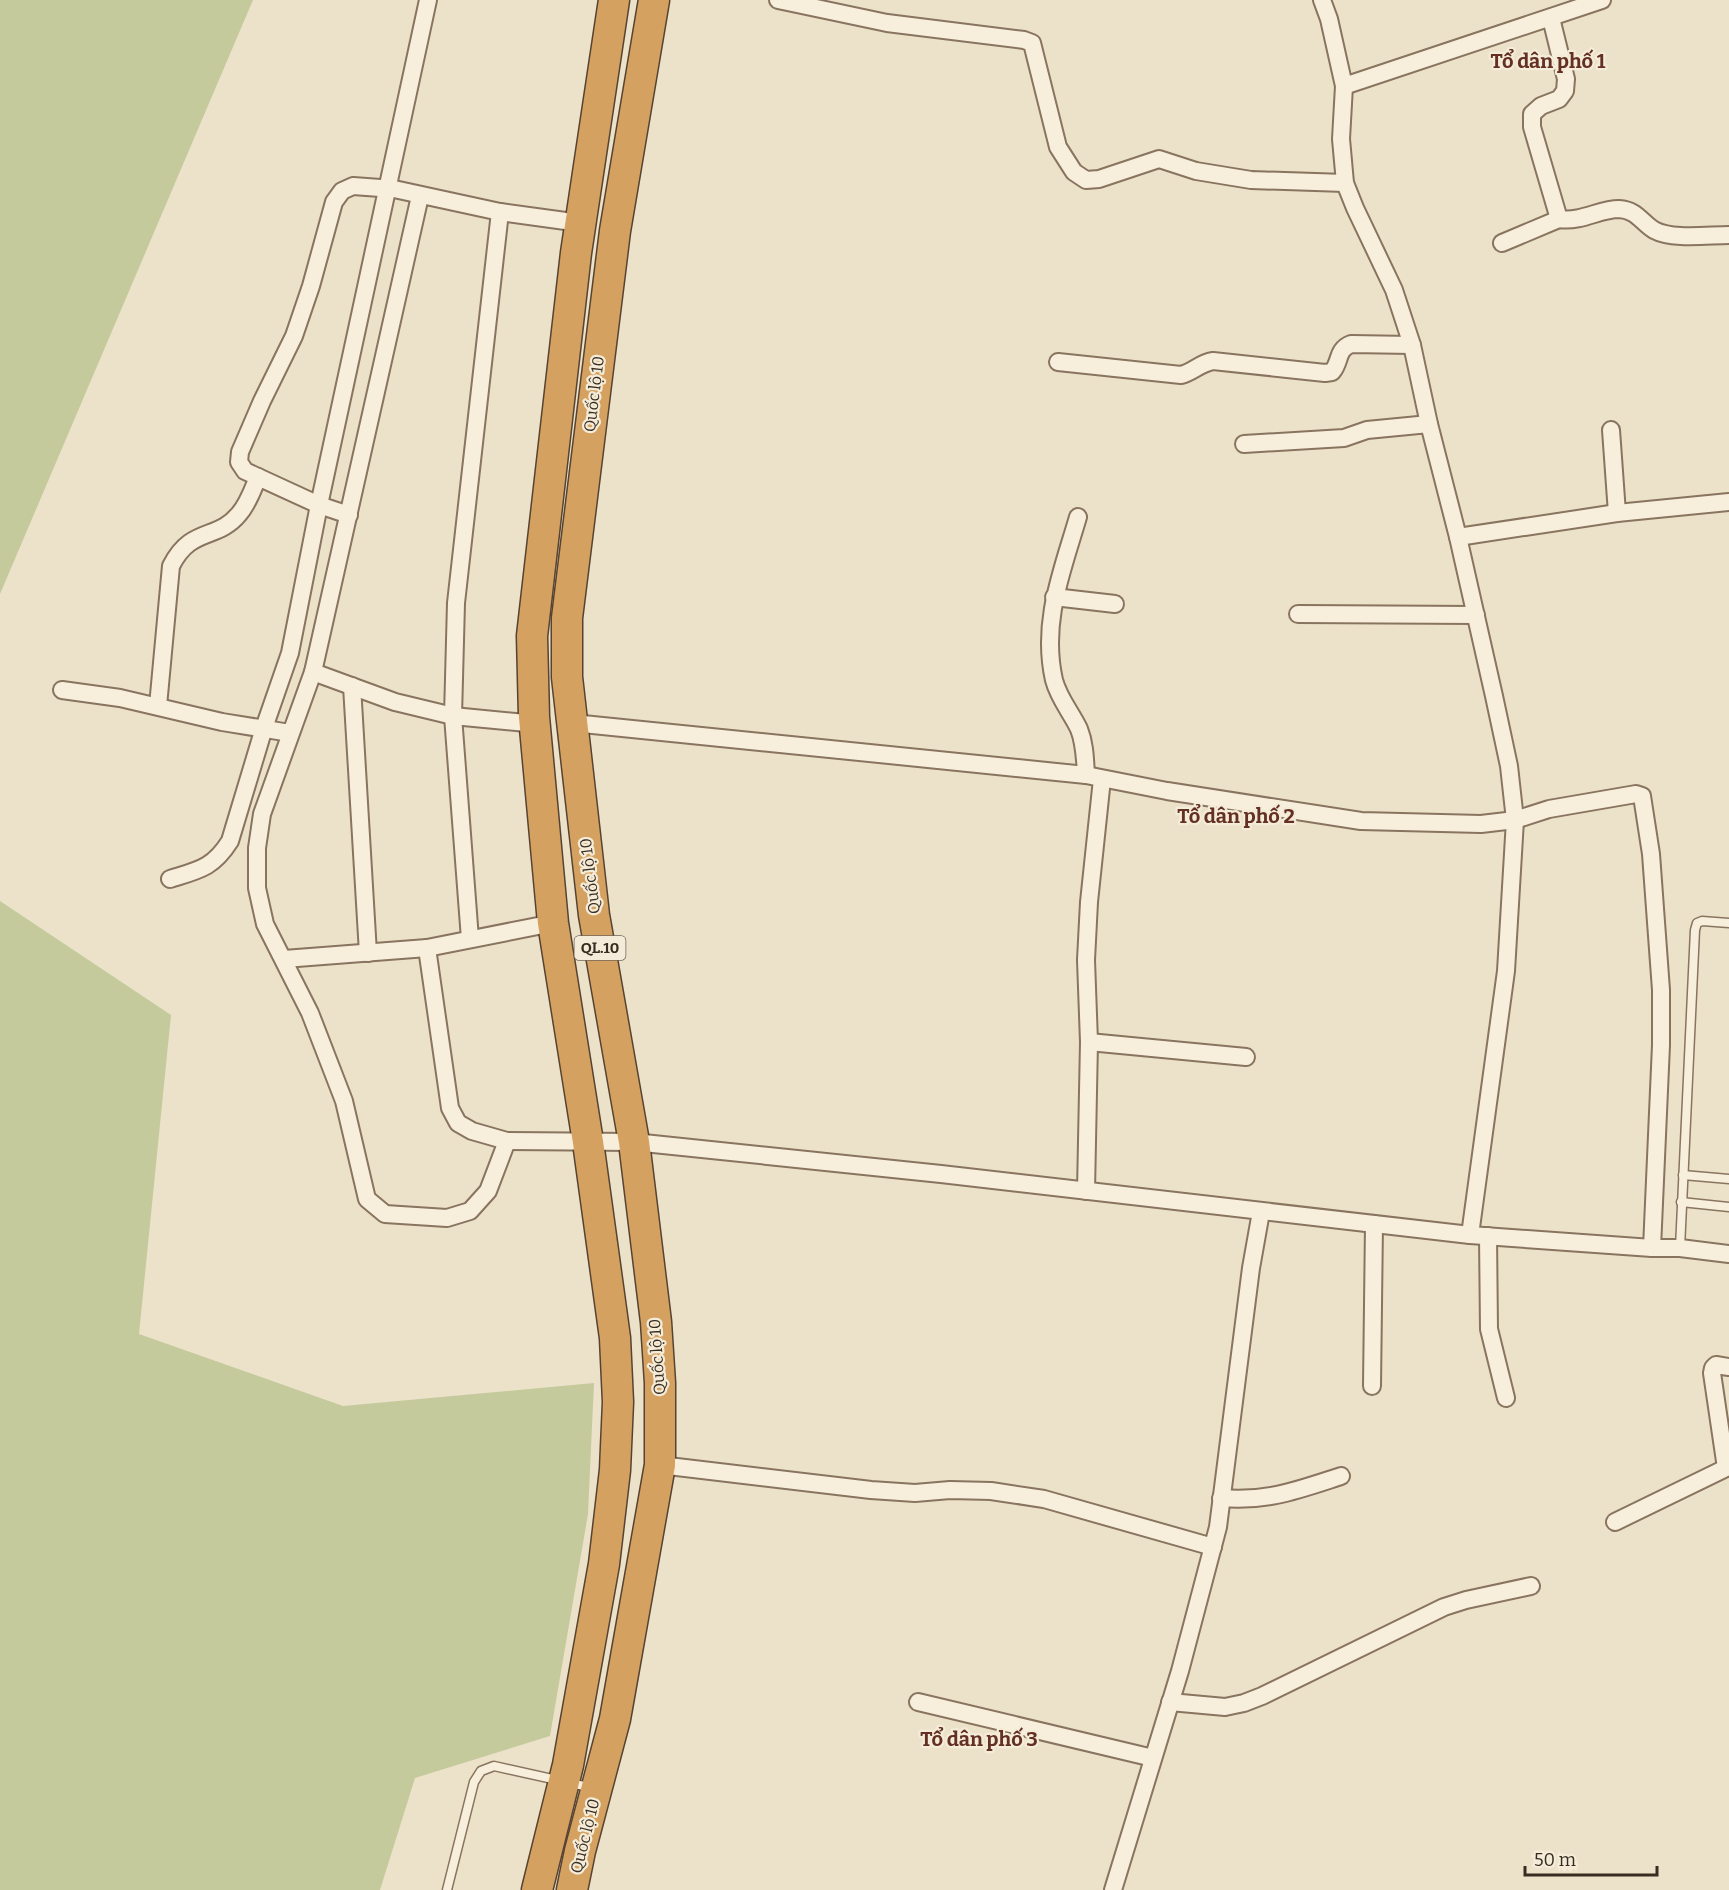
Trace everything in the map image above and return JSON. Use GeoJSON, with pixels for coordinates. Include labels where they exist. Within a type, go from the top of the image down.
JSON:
{"type":"FeatureCollection","features":[{"type":"Feature","properties":{"kind":"highway","name":"Quốc lộ 10"},"geometry":{"type":"LineString","coordinates":[[537,1890],[564,1781],[604,1564],[615,1470],[618,1402],[615,1338],[588,1142],[553,923],[536,724],[532,636],[580,223],[614,0]]}},
{"type":"Feature","properties":{"kind":"highway","name":"Quốc lộ 10"},"geometry":{"type":"LineString","coordinates":[[572,1890],[615,1719],[660,1465],[660,1383],[656,1322],[634,1142],[594,915],[567,677],[567,618],[615,231],[654,0]]}},
{"type":"Feature","properties":{"kind":"street"},"geometry":{"type":"LineString","coordinates":[[428,0],[403,192],[313,612],[290,653],[257,848],[257,888],[265,924],[310,1013],[344,1101],[367,1199],[385,1214],[447,1218],[470,1211],[488,1191],[507,1141]]}},
{"type":"Feature","properties":{"kind":"street"},"geometry":{"type":"LineString","coordinates":[[778,0],[887,23],[1024,40],[1032,44],[1058,147],[1074,172],[1086,180],[1099,179],[1159,159],[1196,171],[1251,180],[1345,183]]}},
{"type":"Feature","properties":{"kind":"street"},"geometry":{"type":"LineString","coordinates":[[1322,0],[1329,19],[1344,86],[1341,139],[1345,183],[1394,290],[1413,345],[1429,424],[1458,537],[1509,766],[1515,820],[1514,870],[1506,971],[1470,1234]]}},
{"type":"Feature","properties":{"kind":"street"},"geometry":{"type":"LineString","coordinates":[[1344,86],[1602,0]]}},
{"type":"Feature","properties":{"kind":"street"},"geometry":{"type":"LineString","coordinates":[[1551,18],[1566,79],[1565,91],[1559,99],[1541,106],[1532,114],[1532,127],[1558,219]]}},
{"type":"Feature","properties":{"kind":"street"},"geometry":{"type":"LineString","coordinates":[[334,510],[245,471],[239,462],[240,452],[262,401],[294,336],[311,286],[334,202],[342,191],[353,186],[403,192],[500,212],[580,223]]}},
{"type":"Feature","properties":{"kind":"street"},"geometry":{"type":"LineString","coordinates":[[170,879],[203,868],[220,857],[230,842],[278,730],[313,672],[313,612],[403,192]]}},
{"type":"Feature","properties":{"kind":"street"},"geometry":{"type":"LineString","coordinates":[[1502,243],[1558,219],[1570,220],[1617,209],[1634,212],[1653,230],[1668,235],[1729,235]]}},
{"type":"Feature","properties":{"kind":"street"},"geometry":{"type":"LineString","coordinates":[[470,939],[453,716],[456,603],[500,212]]}},
{"type":"Feature","properties":{"kind":"street"},"geometry":{"type":"LineString","coordinates":[[1058,362],[1181,375],[1191,373],[1204,363],[1213,361],[1325,373],[1332,372],[1337,367],[1339,353],[1343,347],[1350,344],[1413,345]]}},
{"type":"Feature","properties":{"kind":"street"},"geometry":{"type":"LineString","coordinates":[[1244,444],[1344,438],[1367,430],[1429,424]]}},
{"type":"Feature","properties":{"kind":"street"},"geometry":{"type":"LineString","coordinates":[[1611,430],[1617,513]]}},
{"type":"Feature","properties":{"kind":"street"},"geometry":{"type":"LineString","coordinates":[[158,706],[171,566],[178,553],[188,542],[229,523],[239,514],[258,477]]}},
{"type":"Feature","properties":{"kind":"street"},"geometry":{"type":"LineString","coordinates":[[1458,537],[1617,513],[1729,502]]}},
{"type":"Feature","properties":{"kind":"street"},"geometry":{"type":"LineString","coordinates":[[1078,518],[1054,597],[1049,626],[1054,679],[1061,700],[1080,732],[1094,777],[1086,1002],[1089,1042],[1086,1191]]}},
{"type":"Feature","properties":{"kind":"street"},"geometry":{"type":"LineString","coordinates":[[1054,597],[1114,604]]}},
{"type":"Feature","properties":{"kind":"street"},"geometry":{"type":"LineString","coordinates":[[1298,614],[1476,615]]}},
{"type":"Feature","properties":{"kind":"street"},"geometry":{"type":"LineString","coordinates":[[313,672],[395,702],[453,716],[536,724]]}},
{"type":"Feature","properties":{"kind":"street"},"geometry":{"type":"LineString","coordinates":[[352,686],[368,953]]}},
{"type":"Feature","properties":{"kind":"street"},"geometry":{"type":"LineString","coordinates":[[62,690],[158,706],[222,722],[278,730]]}},
{"type":"Feature","properties":{"kind":"street"},"geometry":{"type":"LineString","coordinates":[[573,723],[1094,777],[1361,821],[1482,824],[1515,820],[1549,809],[1627,795],[1642,796],[1651,854],[1661,990],[1661,1045],[1652,1248]]}},
{"type":"Feature","properties":{"kind":"street"},"geometry":{"type":"LineString","coordinates":[[284,959],[427,948],[553,923]]}},
{"type":"Feature","properties":{"kind":"street"},"geometry":{"type":"LineString","coordinates":[[427,948],[450,1108],[458,1124],[472,1131],[507,1141],[634,1142],[1488,1236],[1680,1248],[1729,1254]]}},
{"type":"Feature","properties":{"kind":"street"},"geometry":{"type":"LineString","coordinates":[[1089,1042],[1246,1057]]}},
{"type":"Feature","properties":{"kind":"street"},"geometry":{"type":"LineString","coordinates":[[1113,1890],[1170,1701],[1218,1527],[1251,1268],[1261,1212]]}},
{"type":"Feature","properties":{"kind":"street"},"geometry":{"type":"LineString","coordinates":[[1372,1386],[1374,1224]]}},
{"type":"Feature","properties":{"kind":"street"},"geometry":{"type":"LineString","coordinates":[[1488,1236],[1489,1329],[1506,1398]]}},
{"type":"Feature","properties":{"kind":"street"},"geometry":{"type":"LineString","coordinates":[[1615,1522],[1726,1468],[1712,1373],[1716,1365],[1729,1367]]}},
{"type":"Feature","properties":{"kind":"street"},"geometry":{"type":"LineString","coordinates":[[660,1465],[871,1490],[915,1493],[950,1490],[991,1491],[1044,1499],[1213,1547]]}},
{"type":"Feature","properties":{"kind":"street"},"geometry":{"type":"LineString","coordinates":[[1221,1498],[1265,1499],[1341,1476]]}},
{"type":"Feature","properties":{"kind":"street"},"geometry":{"type":"LineString","coordinates":[[1170,1701],[1225,1707],[1244,1703],[1444,1607],[1531,1586]]}},
{"type":"Feature","properties":{"kind":"street"},"geometry":{"type":"LineString","coordinates":[[918,1701],[1153,1758]]}},
{"type":"Feature","properties":{"kind":"lane"},"geometry":{"type":"LineString","coordinates":[[1680,1248],[1695,930],[1697,923],[1702,921],[1729,923]]}},
{"type":"Feature","properties":{"kind":"lane"},"geometry":{"type":"LineString","coordinates":[[1683,1175],[1729,1179]]}},
{"type":"Feature","properties":{"kind":"lane"},"geometry":{"type":"LineString","coordinates":[[1681,1202],[1729,1207]]}},
{"type":"Feature","properties":{"kind":"lane"},"geometry":{"type":"LineString","coordinates":[[447,1890],[474,1782],[481,1771],[494,1766],[597,1789]]}},
{"type":"Feature","properties":{"kind":"green space"},"geometry":{"type":"Polygon","coordinates":[[[0,0],[253,0],[0,594],[0,0]]]}},
{"type":"Feature","properties":{"kind":"green space"},"geometry":{"type":"Polygon","coordinates":[[[0,901],[171,1015],[139,1334],[343,1406],[594,1383],[588,1514],[550,1736],[415,1778],[380,1890],[0,1890],[0,901]]]}},
{"type":"Feature","properties":{"kind":"district","name":"Tổ dân phố 1"},"geometry":{"type":"Point","coordinates":[1548,61]}},
{"type":"Feature","properties":{"kind":"district","name":"Tổ dân phố 2"},"geometry":{"type":"Point","coordinates":[1236,816]}},
{"type":"Feature","properties":{"kind":"district","name":"Tổ dân phố 3"},"geometry":{"type":"Point","coordinates":[979,1739]}}]}
